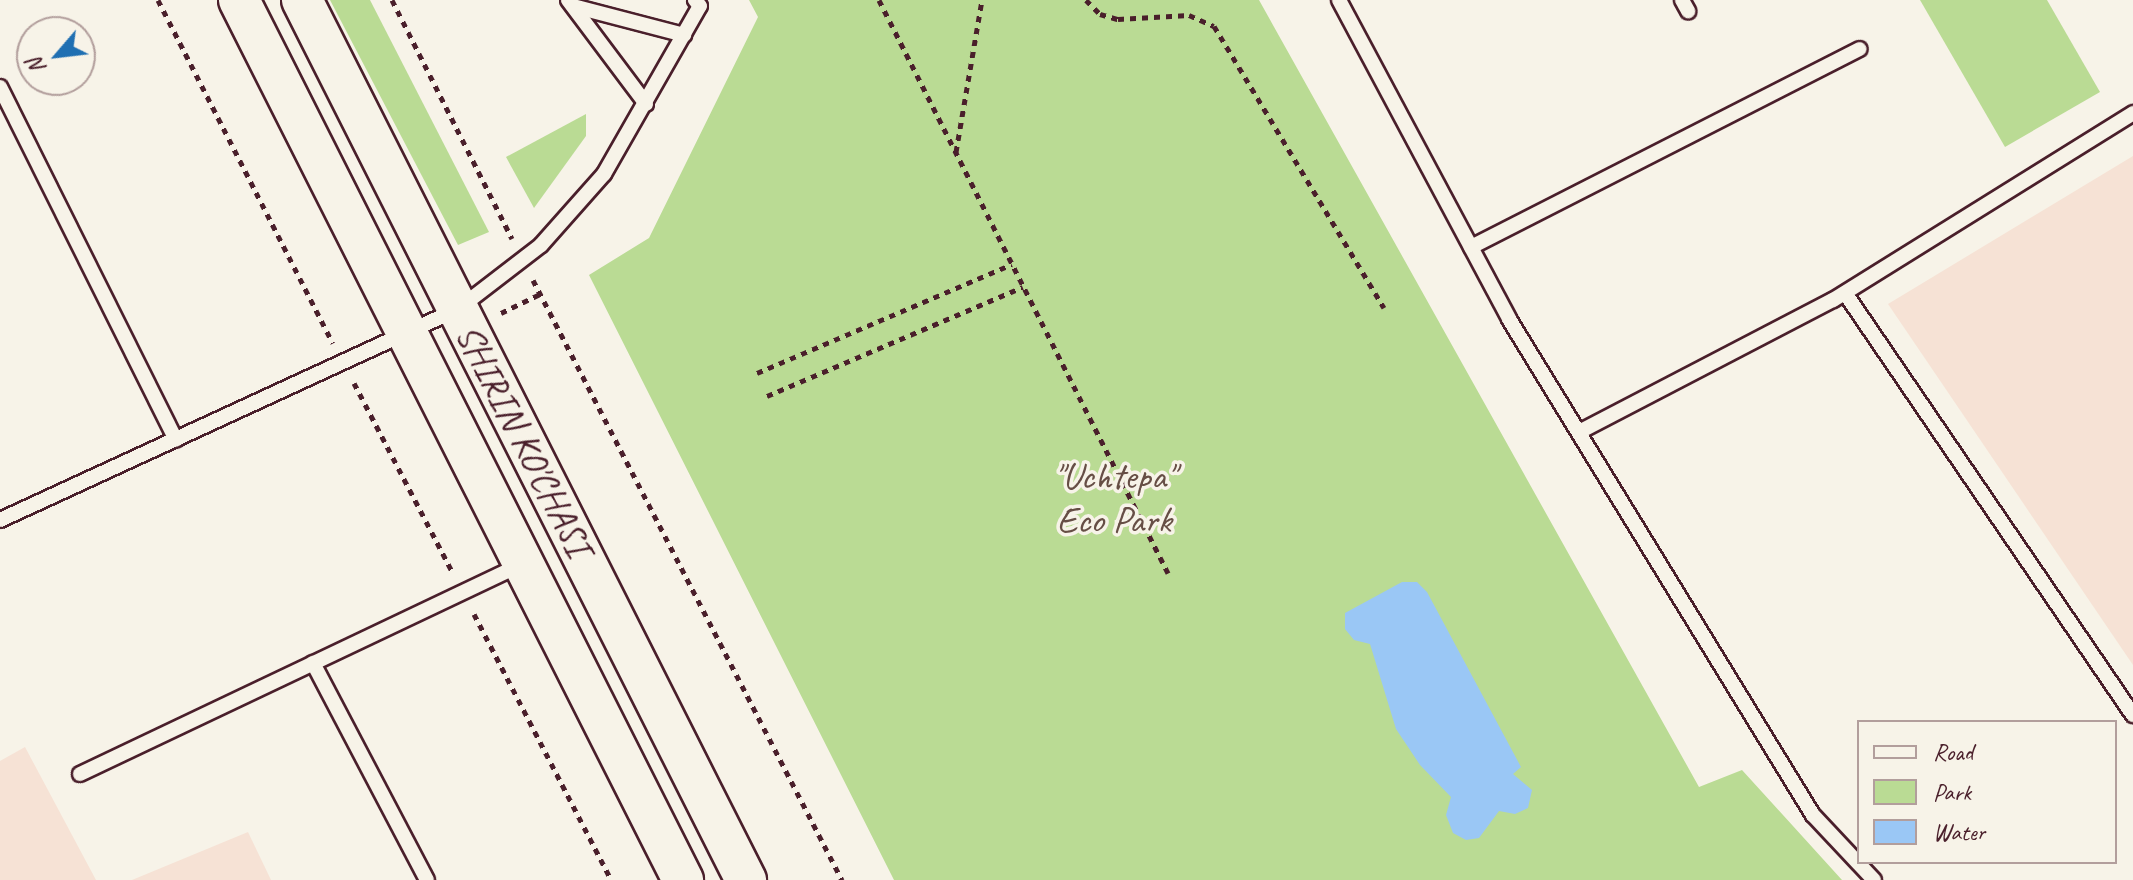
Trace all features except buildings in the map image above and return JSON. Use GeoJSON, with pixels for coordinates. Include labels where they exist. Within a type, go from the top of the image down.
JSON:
{"type":"FeatureCollection","features":[{"type":"Feature","properties":{"kind":"main road","name":"SHIRIN KO'CHASI"},"geometry":{"type":"LineString","coordinates":[[239,0],[683,880]]}},
{"type":"Feature","properties":{"kind":"main road","name":"SHIRIN KO'CHASI"},"geometry":{"type":"LineString","coordinates":[[302,0],[474,313],[746,880]]}},
{"type":"Feature","properties":{"kind":"lane"},"geometry":{"type":"LineString","coordinates":[[0,520],[407,333],[474,313],[604,174],[700,6],[695,0]]}},
{"type":"Feature","properties":{"kind":"lane"},"geometry":{"type":"LineString","coordinates":[[1339,0],[1471,247],[1579,432],[1813,815],[1857,862]]}},
{"type":"Feature","properties":{"kind":"lane"},"geometry":{"type":"LineString","coordinates":[[571,3],[646,104]]}},
{"type":"Feature","properties":{"kind":"lane"},"geometry":{"type":"LineString","coordinates":[[571,3],[684,35]]}},
{"type":"Feature","properties":{"kind":"lane"},"geometry":{"type":"LineString","coordinates":[[1471,247],[1860,49]]}},
{"type":"Feature","properties":{"kind":"lane"},"geometry":{"type":"LineString","coordinates":[[0,87],[176,440]]}},
{"type":"Feature","properties":{"kind":"lane"},"geometry":{"type":"LineString","coordinates":[[1579,432],[1845,293],[2133,113]]}},
{"type":"Feature","properties":{"kind":"lane"},"geometry":{"type":"LineString","coordinates":[[1845,293],[2133,715]]}},
{"type":"Feature","properties":{"kind":"lane"},"geometry":{"type":"LineString","coordinates":[[80,774],[523,564]]}},
{"type":"Feature","properties":{"kind":"lane"},"geometry":{"type":"LineString","coordinates":[[313,663],[427,880]]}},
{"type":"Feature","properties":{"kind":"lane"},"geometry":{"type":"LineString","coordinates":[[1859,864],[1874,880]]}},
{"type":"Feature","properties":{"kind":"path"},"geometry":{"type":"LineString","coordinates":[[158,0],[611,880]]}},
{"type":"Feature","properties":{"kind":"path"},"geometry":{"type":"LineString","coordinates":[[392,0],[842,880]]}},
{"type":"Feature","properties":{"kind":"path"},"geometry":{"type":"LineString","coordinates":[[879,0],[1168,573]]}},
{"type":"Feature","properties":{"kind":"path"},"geometry":{"type":"LineString","coordinates":[[956,153],[982,0]]}},
{"type":"Feature","properties":{"kind":"path"},"geometry":{"type":"LineString","coordinates":[[1086,0],[1100,14],[1118,19],[1189,15],[1214,26],[1384,308]]}},
{"type":"Feature","properties":{"kind":"path"},"geometry":{"type":"LineString","coordinates":[[757,373],[1012,264]]}},
{"type":"Feature","properties":{"kind":"path"},"geometry":{"type":"LineString","coordinates":[[767,396],[1023,287]]}},
{"type":"Feature","properties":{"kind":"path"},"geometry":{"type":"LineString","coordinates":[[474,313],[540,294]]}},
{"type":"Feature","properties":{"kind":"shaded area"},"geometry":{"type":"Polygon","coordinates":[[[2133,156],[2133,665],[1888,304],[2133,156]]]}},
{"type":"Feature","properties":{"kind":"shaded area"},"geometry":{"type":"Polygon","coordinates":[[[25,747],[96,880],[0,880],[0,761],[25,747]]]}},
{"type":"Feature","properties":{"kind":"shaded area"},"geometry":{"type":"Polygon","coordinates":[[[248,832],[271,880],[132,880],[248,832]]]}},
{"type":"Feature","properties":{"kind":"green space"},"geometry":{"type":"Polygon","coordinates":[[[330,0],[370,0],[489,232],[458,245],[330,0]]]}},
{"type":"Feature","properties":{"kind":"green space","name":"\"Uchtepa\" Eco Park"},"geometry":{"type":"Polygon","coordinates":[[[749,0],[1259,0],[1699,787],[1742,770],[1842,880],[894,880],[589,275],[649,238],[758,17],[749,0]]]}},
{"type":"Feature","properties":{"kind":"green space"},"geometry":{"type":"Polygon","coordinates":[[[1920,0],[2047,0],[2100,92],[2005,147],[1920,0]]]}},
{"type":"Feature","properties":{"kind":"green space"},"geometry":{"type":"Polygon","coordinates":[[[586,114],[586,136],[534,208],[506,157],[586,114]]]}},
{"type":"Feature","properties":{"kind":"water"},"geometry":{"type":"Polygon","coordinates":[[[1402,582],[1417,582],[1427,592],[1521,767],[1513,774],[1532,790],[1528,808],[1515,814],[1499,811],[1479,838],[1466,840],[1453,833],[1446,815],[1451,797],[1420,765],[1396,729],[1370,644],[1354,640],[1345,629],[1345,613],[1402,582]]]}}]}
